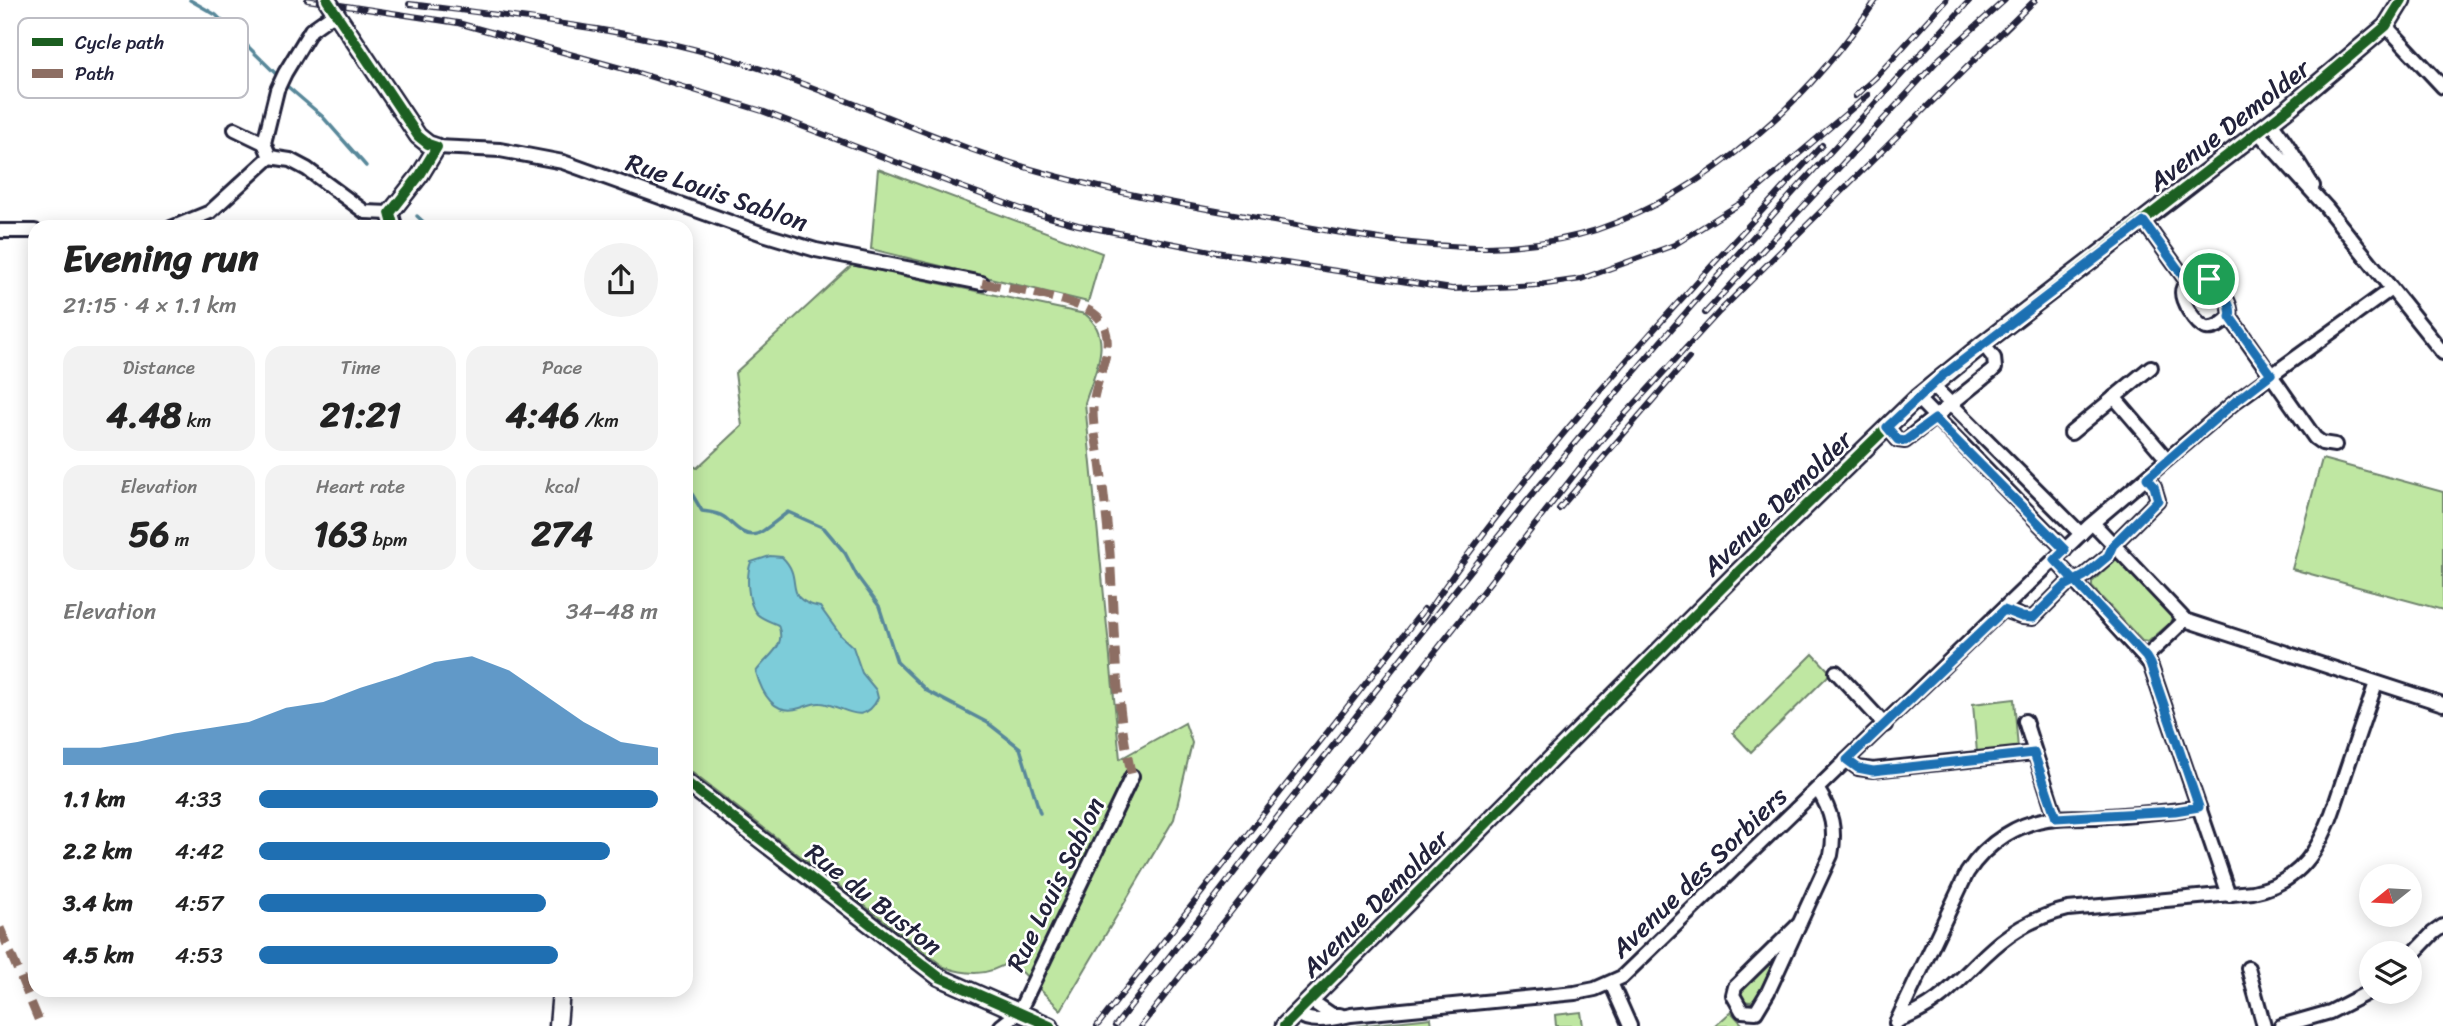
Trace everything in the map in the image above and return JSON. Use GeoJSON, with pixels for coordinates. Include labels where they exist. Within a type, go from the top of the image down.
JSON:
{"type":"FeatureCollection","features":[{"type":"Feature","properties":{"kind":"street","name":"Avenue Demolder"},"geometry":{"type":"LineString","coordinates":[[1284,1026],[1739,571],[1917,398],[2264,127],[2386,26],[2402,0]]}},
{"type":"Feature","properties":{"kind":"street"},"geometry":{"type":"LineString","coordinates":[[331,6],[418,136],[436,147],[392,220],[365,212],[307,169],[290,160],[270,157],[264,143],[277,90],[311,30],[331,6]]}},
{"type":"Feature","properties":{"kind":"street"},"geometry":{"type":"LineString","coordinates":[[2386,26],[2443,87]]}},
{"type":"Feature","properties":{"kind":"street"},"geometry":{"type":"LineString","coordinates":[[2264,127],[2287,143],[2326,207],[2443,353]]}},
{"type":"Feature","properties":{"kind":"street"},"geometry":{"type":"LineString","coordinates":[[235,130],[264,143]]}},
{"type":"Feature","properties":{"kind":"street","name":"Rue Louis Sablon"},"geometry":{"type":"LineString","coordinates":[[436,147],[500,150],[563,162],[805,247],[982,283]]}},
{"type":"Feature","properties":{"kind":"street"},"geometry":{"type":"LineString","coordinates":[[192,220],[217,206],[270,157]]}},
{"type":"Feature","properties":{"kind":"street"},"geometry":{"type":"LineString","coordinates":[[2144,222],[2188,283]]}},
{"type":"Feature","properties":{"kind":"street"},"geometry":{"type":"LineString","coordinates":[[0,230],[28,231]]}},
{"type":"Feature","properties":{"kind":"street"},"geometry":{"type":"LineString","coordinates":[[2203,276],[2209,279],[2229,303],[2230,317],[2219,326],[2203,327],[2183,302],[2181,293],[2188,283],[2203,276]]}},
{"type":"Feature","properties":{"kind":"street","name":"Avenue des Sorbiers"},"geometry":{"type":"LineString","coordinates":[[1296,1013],[1304,1019],[1322,1021],[1575,993],[1611,984],[1635,967],[2092,523],[2271,374],[2391,289]]}},
{"type":"Feature","properties":{"kind":"street"},"geometry":{"type":"LineString","coordinates":[[2230,317],[2315,438],[2322,443],[2335,445]]}},
{"type":"Feature","properties":{"kind":"street","name":"Avenue Demolder"},"geometry":{"type":"LineString","coordinates":[[1887,427],[1898,440],[1905,441],[1995,368],[1994,358],[1983,344]]}},
{"type":"Feature","properties":{"kind":"street"},"geometry":{"type":"LineString","coordinates":[[2071,433],[2151,367]]}},
{"type":"Feature","properties":{"kind":"street"},"geometry":{"type":"LineString","coordinates":[[1932,385],[2081,534]]}},
{"type":"Feature","properties":{"kind":"street"},"geometry":{"type":"LineString","coordinates":[[2114,397],[2167,459]]}},
{"type":"Feature","properties":{"kind":"street"},"geometry":{"type":"LineString","coordinates":[[1917,398],[2065,550]]}},
{"type":"Feature","properties":{"kind":"street"},"geometry":{"type":"LineString","coordinates":[[2004,610],[2033,618],[2073,581],[2084,576],[2108,556],[2113,545],[2158,500],[2154,486],[2147,478]]}},
{"type":"Feature","properties":{"kind":"street"},"geometry":{"type":"LineString","coordinates":[[2092,523],[2185,620],[2443,704]]}},
{"type":"Feature","properties":{"kind":"street"},"geometry":{"type":"LineString","coordinates":[[2055,560],[2146,657],[2157,680],[2229,895]]}},
{"type":"Feature","properties":{"kind":"street"},"geometry":{"type":"LineString","coordinates":[[2146,657],[2185,620]]}},
{"type":"Feature","properties":{"kind":"street"},"geometry":{"type":"LineString","coordinates":[[1836,672],[1885,725]]}},
{"type":"Feature","properties":{"kind":"street"},"geometry":{"type":"LineString","coordinates":[[1895,1023],[1925,1010],[2006,937],[2028,923],[2046,916],[2068,909],[2261,890],[2299,870],[2318,847],[2327,827],[2376,683]]}},
{"type":"Feature","properties":{"kind":"street"},"geometry":{"type":"LineString","coordinates":[[2025,721],[2056,818]]}},
{"type":"Feature","properties":{"kind":"street"},"geometry":{"type":"LineString","coordinates":[[1847,760],[1858,768],[1873,771],[2034,753]]}},
{"type":"Feature","properties":{"kind":"street","name":"Rue Louis Sablon"},"geometry":{"type":"LineString","coordinates":[[1019,1012],[1132,776]]}},
{"type":"Feature","properties":{"kind":"street","name":"Rue du Buston"},"geometry":{"type":"LineString","coordinates":[[693,787],[939,977],[1050,1026]]}},
{"type":"Feature","properties":{"kind":"street"},"geometry":{"type":"LineString","coordinates":[[1800,923],[1735,987],[1733,995],[1742,1011],[1756,1012],[1768,992],[1800,923],[1831,855],[1834,840],[1829,807],[1818,790]]}},
{"type":"Feature","properties":{"kind":"street"},"geometry":{"type":"LineString","coordinates":[[1895,1023],[1972,864],[2006,835],[2056,818],[2175,811],[2199,807]]}},
{"type":"Feature","properties":{"kind":"street"},"geometry":{"type":"LineString","coordinates":[[2422,944],[2443,926]]}},
{"type":"Feature","properties":{"kind":"street"},"geometry":{"type":"LineString","coordinates":[[2249,968],[2264,1026]]}},
{"type":"Feature","properties":{"kind":"street"},"geometry":{"type":"LineString","coordinates":[[1611,984],[1630,1026]]}},
{"type":"Feature","properties":{"kind":"street"},"geometry":{"type":"LineString","coordinates":[[558,1026],[560,997]]}},
{"type":"Feature","properties":{"kind":"street"},"geometry":{"type":"LineString","coordinates":[[2281,1026],[2330,1012],[2359,997]]}},
{"type":"Feature","properties":{"kind":"street","name":"Avenue des Sorbiers"},"geometry":{"type":"LineString","coordinates":[[1310,1000],[1332,1015],[1351,1016]]}},
{"type":"Feature","properties":{"kind":"street"},"geometry":{"type":"LineString","coordinates":[[1001,1026],[1019,1012]]}},
{"type":"Feature","properties":{"kind":"green space"},"geometry":{"type":"Polygon","coordinates":[[[878,169],[1102,253],[1088,302],[871,249],[878,169]]]}},
{"type":"Feature","properties":{"kind":"green space"},"geometry":{"type":"Polygon","coordinates":[[[852,265],[1085,314],[1094,323],[1101,345],[1100,356],[1085,403],[1120,759],[1185,723],[1192,743],[1174,819],[1061,1010],[1017,967],[1021,954],[1002,966],[984,972],[966,972],[944,967],[693,773],[693,466],[697,468],[742,426],[735,373],[852,265]]]}},
{"type":"Feature","properties":{"kind":"green space"},"geometry":{"type":"Polygon","coordinates":[[[2322,459],[2443,492],[2443,610],[2292,569],[2322,459]]]}},
{"type":"Feature","properties":{"kind":"green space"},"geometry":{"type":"Polygon","coordinates":[[[2115,560],[2121,560],[2173,616],[2169,624],[2148,642],[2142,641],[2092,587],[2092,582],[2115,560]]]}},
{"type":"Feature","properties":{"kind":"green space"},"geometry":{"type":"Polygon","coordinates":[[[1813,654],[1831,673],[1751,752],[1733,733],[1813,654]]]}},
{"type":"Feature","properties":{"kind":"green space"},"geometry":{"type":"Polygon","coordinates":[[[2014,699],[2018,749],[1977,753],[1973,704],[2014,699]]]}},
{"type":"Feature","properties":{"kind":"green space"},"geometry":{"type":"Polygon","coordinates":[[[1780,951],[1756,998],[1751,1002],[1742,1001],[1741,992],[1780,951]]]}},
{"type":"Feature","properties":{"kind":"green space"},"geometry":{"type":"Polygon","coordinates":[[[1581,1012],[1583,1026],[1556,1026],[1555,1015],[1581,1012]]]}},
{"type":"Feature","properties":{"kind":"green space"},"geometry":{"type":"Polygon","coordinates":[[[1731,1012],[1744,1026],[1715,1026],[1731,1012]]]}},
{"type":"Feature","properties":{"kind":"green space"},"geometry":{"type":"Polygon","coordinates":[[[1431,1018],[1432,1026],[1357,1026],[1431,1018]]]}},
{"type":"Feature","properties":{"kind":"water"},"geometry":{"type":"Polygon","coordinates":[[[770,556],[782,557],[789,565],[800,599],[820,607],[841,636],[853,647],[862,673],[876,690],[878,698],[866,712],[852,713],[818,703],[791,710],[783,709],[776,706],[766,695],[756,672],[775,650],[780,633],[778,625],[757,614],[749,596],[748,581],[751,562],[770,556]]]}},
{"type":"Feature","properties":{"kind":"waterway"},"geometry":{"type":"LineString","coordinates":[[190,0],[219,18]]}},
{"type":"Feature","properties":{"kind":"waterway"},"geometry":{"type":"LineString","coordinates":[[248,46],[276,74]]}},
{"type":"Feature","properties":{"kind":"waterway"},"geometry":{"type":"LineString","coordinates":[[287,86],[322,116],[366,166]]}},
{"type":"Feature","properties":{"kind":"waterway"},"geometry":{"type":"LineString","coordinates":[[417,216],[421,220]]}},
{"type":"Feature","properties":{"kind":"waterway"},"geometry":{"type":"LineString","coordinates":[[693,496],[702,511],[721,515],[747,534],[760,533],[788,512],[824,528],[845,553],[857,576],[879,606],[897,662],[927,691],[988,723],[1020,748],[1040,813]]}},
{"type":"Feature","properties":{"kind":"railway"},"geometry":{"type":"LineString","coordinates":[[307,0],[458,23],[635,72],[762,111],[1024,210],[1078,225],[1216,252],[1452,289],[1539,285],[1581,279],[1674,245],[1741,203],[1868,95]]}},
{"type":"Feature","properties":{"kind":"railway"},"geometry":{"type":"LineString","coordinates":[[409,4],[579,26],[705,52],[803,84],[1005,161],[1112,190],[1371,238],[1428,245],[1486,247],[1542,242],[1583,234],[1638,213],[1679,192],[1754,138],[1788,106],[1850,37],[1876,0]]}},
{"type":"Feature","properties":{"kind":"railway"},"geometry":{"type":"LineString","coordinates":[[1855,96],[1876,77],[1946,0]]}},
{"type":"Feature","properties":{"kind":"railway"},"geometry":{"type":"LineString","coordinates":[[1115,1026],[1412,645],[1594,420],[1732,260],[1970,0]]}},
{"type":"Feature","properties":{"kind":"railway"},"geometry":{"type":"LineString","coordinates":[[1705,313],[1940,58],[2005,0]]}},
{"type":"Feature","properties":{"kind":"railway"},"geometry":{"type":"LineString","coordinates":[[1141,1026],[1604,437],[1719,312],[2035,0]]}},
{"type":"Feature","properties":{"kind":"railway"},"geometry":{"type":"LineString","coordinates":[[1421,621],[1466,557],[1562,435],[1822,145]]}},
{"type":"Feature","properties":{"kind":"railway"},"geometry":{"type":"LineString","coordinates":[[1559,509],[1689,358]]}},
{"type":"Feature","properties":{"kind":"railway"},"geometry":{"type":"LineString","coordinates":[[1097,1026],[1424,609]]}},
{"type":"Feature","properties":{"kind":"marked path"},"geometry":{"type":"LineString","coordinates":[[982,283],[1062,300],[1091,312],[1105,328],[1107,351],[1094,399],[1093,416],[1110,553],[1118,693],[1132,776]]}},
{"type":"Feature","properties":{"kind":"marked path"},"geometry":{"type":"LineString","coordinates":[[0,928],[28,995]]}},
{"type":"Feature","properties":{"kind":"marked path"},"geometry":{"type":"LineString","coordinates":[[29,997],[41,1026]]}},
{"type":"Feature","properties":{"kind":"cycle path"},"geometry":{"type":"LineString","coordinates":[[327,0],[418,136],[437,147],[420,175],[390,213],[392,220]]}},
{"type":"Feature","properties":{"kind":"cycle path"},"geometry":{"type":"LineString","coordinates":[[1284,1026],[1739,571],[1917,398],[2290,107],[2386,26],[2402,0]]}},
{"type":"Feature","properties":{"kind":"cycle path"},"geometry":{"type":"LineString","coordinates":[[693,787],[939,977],[1050,1026]]}},
{"type":"Feature","properties":{"kind":"route"},"geometry":{"type":"LineString","coordinates":[[2209,279],[2203,276],[2188,283],[2144,222],[1942,376],[1887,427],[1898,440],[1905,441],[1935,419],[2065,550],[2055,560],[2073,581],[2146,657],[2150,664],[2199,807],[2175,811],[2056,818],[2034,753],[1873,771],[1858,768],[1847,760],[2004,610],[2033,618],[2065,586],[2073,581],[2084,576],[2108,556],[2113,545],[2156,504],[2157,493],[2147,478],[2271,374],[2230,317],[2229,303],[2209,279]]}}]}
